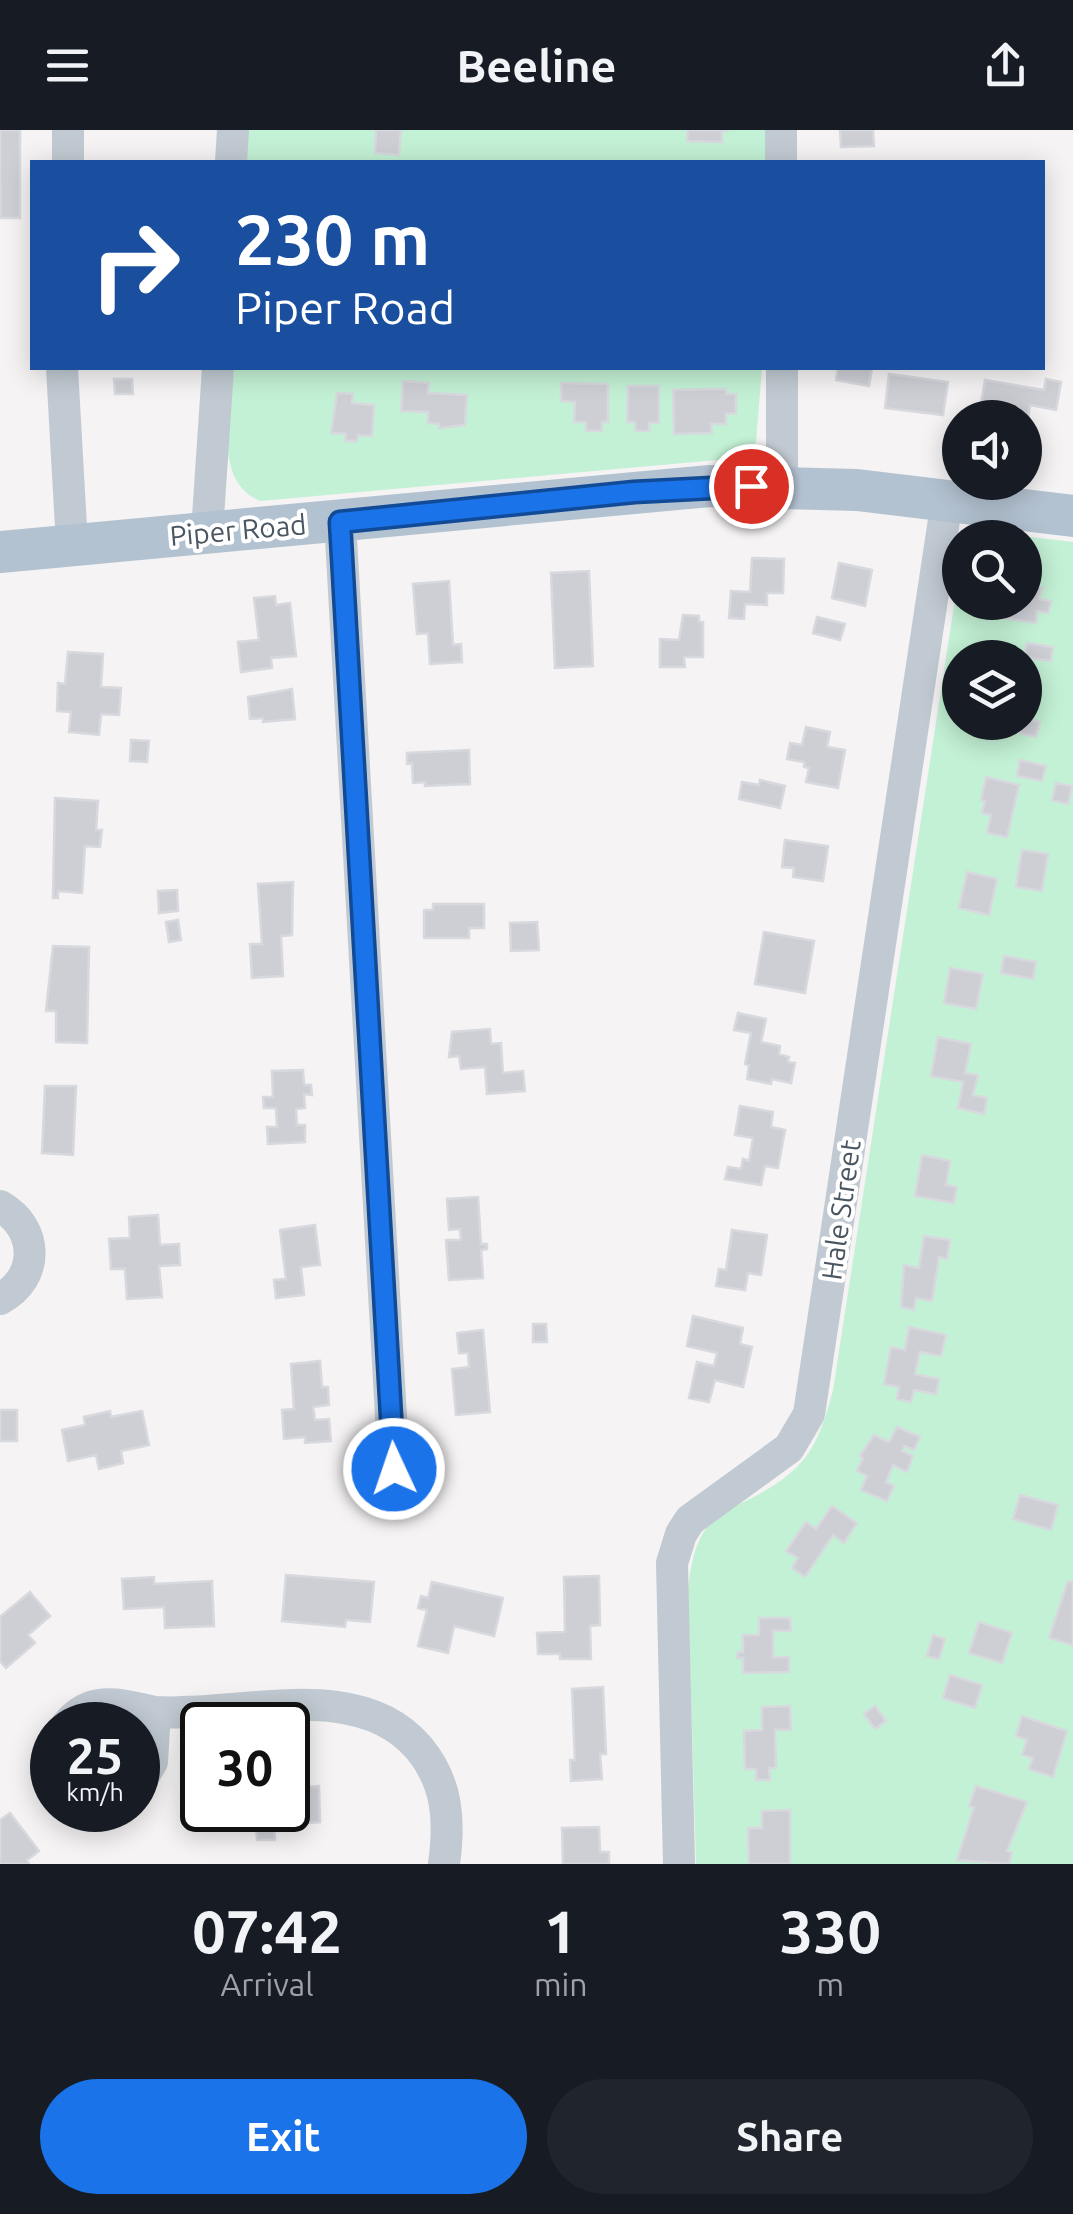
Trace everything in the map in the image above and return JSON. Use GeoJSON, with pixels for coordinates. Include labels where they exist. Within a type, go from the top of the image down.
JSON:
{"type":"FeatureCollection","features":[{"type":"Feature","properties":{"kind":"main road","name":"Piper Road"},"geometry":{"type":"LineString","coordinates":[[0,552],[669,489],[782,486],[942,500]]}},
{"type":"Feature","properties":{"kind":"main road","name":"Piper Road"},"geometry":{"type":"LineString","coordinates":[[946,500],[1073,516]]}},
{"type":"Feature","properties":{"kind":"street"},"geometry":{"type":"LineString","coordinates":[[68,130],[68,160]]}},
{"type":"Feature","properties":{"kind":"street"},"geometry":{"type":"LineString","coordinates":[[231,160],[233,130]]}},
{"type":"Feature","properties":{"kind":"street"},"geometry":{"type":"LineString","coordinates":[[781,130],[781,160]]}},
{"type":"Feature","properties":{"kind":"street"},"geometry":{"type":"LineString","coordinates":[[62,370],[72,546]]}},
{"type":"Feature","properties":{"kind":"street"},"geometry":{"type":"LineString","coordinates":[[207,532],[218,370]]}},
{"type":"Feature","properties":{"kind":"street"},"geometry":{"type":"LineString","coordinates":[[782,370],[782,486]]}},
{"type":"Feature","properties":{"kind":"street","name":"Hale Street"},"geometry":{"type":"LineString","coordinates":[[678,1864],[672,1563],[680,1534],[690,1520],[789,1448],[809,1414],[946,500]]}},
{"type":"Feature","properties":{"kind":"street"},"geometry":{"type":"LineString","coordinates":[[340,522],[394,1469]]}},
{"type":"Feature","properties":{"kind":"street"},"geometry":{"type":"LineString","coordinates":[[0,1206],[20,1221],[31,1254],[25,1276],[0,1300]]}},
{"type":"Feature","properties":{"kind":"street"},"geometry":{"type":"LineString","coordinates":[[160,1712],[327,1705],[380,1717],[412,1740],[435,1774],[448,1814],[444,1864]]}},
{"type":"Feature","properties":{"kind":"green space"},"geometry":{"type":"Polygon","coordinates":[[[248,130],[766,130],[766,160],[246,160],[248,130]]]}},
{"type":"Feature","properties":{"kind":"green space"},"geometry":{"type":"Polygon","coordinates":[[[234,370],[762,370],[756,442],[746,456],[739,458],[260,501],[245,491],[235,477],[229,461],[234,370]]]}},
{"type":"Feature","properties":{"kind":"green space"},"geometry":{"type":"Polygon","coordinates":[[[1042,538],[1073,542],[1073,1864],[696,1864],[688,1590],[693,1559],[711,1523],[796,1468],[815,1442],[833,1390],[942,684],[942,740],[1042,740],[1042,640],[949,640],[952,620],[1042,620],[1042,538]]]}},
{"type":"Feature","properties":{"kind":"building"},"geometry":{"type":"Polygon","coordinates":[[[0,130],[20,130],[20,218],[0,218],[0,130]]]}},
{"type":"Feature","properties":{"kind":"building"},"geometry":{"type":"Polygon","coordinates":[[[376,130],[401,130],[399,155],[375,153],[376,130]]]}},
{"type":"Feature","properties":{"kind":"building"},"geometry":{"type":"Polygon","coordinates":[[[688,130],[729,130],[722,131],[722,142],[687,141],[688,130]]]}},
{"type":"Feature","properties":{"kind":"building"},"geometry":{"type":"Polygon","coordinates":[[[840,130],[873,130],[874,146],[841,147],[840,130]]]}},
{"type":"Feature","properties":{"kind":"building"},"geometry":{"type":"Polygon","coordinates":[[[838,370],[872,370],[869,386],[836,380],[838,370]]]}},
{"type":"Feature","properties":{"kind":"building"},"geometry":{"type":"Polygon","coordinates":[[[889,374],[948,382],[942,415],[885,408],[889,374]]]}},
{"type":"Feature","properties":{"kind":"building"},"geometry":{"type":"Polygon","coordinates":[[[114,379],[132,379],[133,394],[115,394],[114,379]]]}},
{"type":"Feature","properties":{"kind":"building"},"geometry":{"type":"Polygon","coordinates":[[[1046,379],[1061,382],[1056,410],[1042,407],[1042,400],[982,400],[985,380],[1044,390],[1046,379]]]}},
{"type":"Feature","properties":{"kind":"building"},"geometry":{"type":"Polygon","coordinates":[[[403,381],[429,383],[428,393],[467,395],[465,425],[439,428],[439,424],[428,423],[428,412],[401,411],[403,381]]]}},
{"type":"Feature","properties":{"kind":"building"},"geometry":{"type":"Polygon","coordinates":[[[561,383],[608,384],[608,422],[602,422],[602,431],[586,431],[586,422],[574,422],[575,402],[561,401],[561,383]]]}},
{"type":"Feature","properties":{"kind":"building"},"geometry":{"type":"Polygon","coordinates":[[[628,386],[659,386],[659,423],[649,423],[649,431],[636,431],[635,422],[627,422],[628,386]]]}},
{"type":"Feature","properties":{"kind":"building"},"geometry":{"type":"Polygon","coordinates":[[[726,389],[726,394],[736,394],[736,413],[726,414],[726,424],[711,424],[712,433],[674,434],[673,390],[726,389]]]}},
{"type":"Feature","properties":{"kind":"building"},"geometry":{"type":"Polygon","coordinates":[[[337,393],[353,394],[352,403],[374,405],[372,436],[358,435],[357,441],[345,441],[346,434],[331,433],[337,393]]]}},
{"type":"Feature","properties":{"kind":"building"},"geometry":{"type":"Polygon","coordinates":[[[752,558],[784,559],[783,593],[767,593],[767,605],[745,604],[744,619],[729,618],[731,591],[750,592],[752,558]]]}},
{"type":"Feature","properties":{"kind":"building"},"geometry":{"type":"Polygon","coordinates":[[[839,563],[872,570],[865,606],[832,598],[839,563]]]}},
{"type":"Feature","properties":{"kind":"building"},"geometry":{"type":"Polygon","coordinates":[[[589,571],[593,666],[555,668],[551,573],[589,571]]]}},
{"type":"Feature","properties":{"kind":"building"},"geometry":{"type":"Polygon","coordinates":[[[449,581],[453,645],[461,644],[462,662],[430,664],[428,633],[417,634],[413,584],[449,581]]]}},
{"type":"Feature","properties":{"kind":"building"},"geometry":{"type":"Polygon","coordinates":[[[275,596],[276,605],[290,603],[296,656],[271,658],[272,668],[241,672],[238,642],[259,640],[254,598],[275,596]]]}},
{"type":"Feature","properties":{"kind":"building"},"geometry":{"type":"Polygon","coordinates":[[[1042,600],[1051,601],[1048,613],[1042,612],[1042,600]]]}},
{"type":"Feature","properties":{"kind":"building"},"geometry":{"type":"Polygon","coordinates":[[[683,615],[699,616],[699,622],[703,622],[703,657],[684,657],[685,667],[660,667],[660,639],[679,640],[683,615]]]}},
{"type":"Feature","properties":{"kind":"building"},"geometry":{"type":"Polygon","coordinates":[[[817,617],[845,624],[840,640],[813,633],[817,617]]]}},
{"type":"Feature","properties":{"kind":"building"},"geometry":{"type":"Polygon","coordinates":[[[1042,645],[1053,647],[1051,661],[1042,660],[1042,645]]]}},
{"type":"Feature","properties":{"kind":"building"},"geometry":{"type":"Polygon","coordinates":[[[68,652],[103,654],[101,687],[121,688],[119,715],[101,714],[99,735],[69,732],[71,712],[57,711],[58,683],[65,684],[68,652]]]}},
{"type":"Feature","properties":{"kind":"building"},"geometry":{"type":"Polygon","coordinates":[[[292,689],[295,719],[250,719],[248,697],[292,689]]]}},
{"type":"Feature","properties":{"kind":"building"},"geometry":{"type":"Polygon","coordinates":[[[806,727],[830,732],[827,747],[845,750],[838,788],[806,782],[809,768],[804,767],[804,762],[787,759],[790,743],[802,745],[806,727]]]}},
{"type":"Feature","properties":{"kind":"building"},"geometry":{"type":"Polygon","coordinates":[[[131,740],[149,741],[147,762],[130,761],[131,740]]]}},
{"type":"Feature","properties":{"kind":"building"},"geometry":{"type":"Polygon","coordinates":[[[469,750],[470,784],[413,783],[407,753],[469,750]]]}},
{"type":"Feature","properties":{"kind":"building"},"geometry":{"type":"Polygon","coordinates":[[[1020,760],[1046,766],[1042,781],[1017,776],[1020,760]]]}},
{"type":"Feature","properties":{"kind":"building"},"geometry":{"type":"Polygon","coordinates":[[[986,777],[1019,785],[1007,837],[987,833],[991,815],[982,813],[985,801],[981,800],[986,777]]]}},
{"type":"Feature","properties":{"kind":"building"},"geometry":{"type":"Polygon","coordinates":[[[760,780],[785,786],[780,808],[739,799],[742,782],[759,785],[760,780]]]}},
{"type":"Feature","properties":{"kind":"building"},"geometry":{"type":"Polygon","coordinates":[[[1056,783],[1072,786],[1068,804],[1052,800],[1056,783]]]}},
{"type":"Feature","properties":{"kind":"building"},"geometry":{"type":"Polygon","coordinates":[[[55,798],[98,801],[96,830],[102,830],[100,847],[85,846],[82,893],[58,891],[58,898],[53,898],[55,798]]]}},
{"type":"Feature","properties":{"kind":"building"},"geometry":{"type":"Polygon","coordinates":[[[785,840],[828,846],[823,881],[793,877],[794,868],[782,867],[785,840]]]}},
{"type":"Feature","properties":{"kind":"building"},"geometry":{"type":"Polygon","coordinates":[[[1022,850],[1048,854],[1042,891],[1016,887],[1022,850]]]}},
{"type":"Feature","properties":{"kind":"building"},"geometry":{"type":"Polygon","coordinates":[[[967,872],[997,879],[989,915],[959,908],[967,872]]]}},
{"type":"Feature","properties":{"kind":"building"},"geometry":{"type":"Polygon","coordinates":[[[293,882],[292,935],[281,936],[283,976],[252,978],[250,944],[262,944],[258,884],[293,882]]]}},
{"type":"Feature","properties":{"kind":"building"},"geometry":{"type":"Polygon","coordinates":[[[177,890],[178,911],[159,913],[158,891],[177,890]]]}},
{"type":"Feature","properties":{"kind":"building"},"geometry":{"type":"Polygon","coordinates":[[[433,904],[484,904],[484,928],[469,928],[469,938],[424,938],[424,910],[433,910],[433,904]]]}},
{"type":"Feature","properties":{"kind":"building"},"geometry":{"type":"Polygon","coordinates":[[[178,920],[181,940],[169,942],[166,922],[178,920]]]}},
{"type":"Feature","properties":{"kind":"building"},"geometry":{"type":"Polygon","coordinates":[[[537,922],[539,950],[511,951],[510,923],[537,922]]]}},
{"type":"Feature","properties":{"kind":"building"},"geometry":{"type":"Polygon","coordinates":[[[764,932],[814,941],[805,993],[755,984],[764,932]]]}},
{"type":"Feature","properties":{"kind":"building"},"geometry":{"type":"Polygon","coordinates":[[[53,946],[89,947],[87,1043],[56,1042],[56,1011],[46,1011],[53,946]]]}},
{"type":"Feature","properties":{"kind":"building"},"geometry":{"type":"Polygon","coordinates":[[[1004,956],[1036,962],[1033,979],[1001,973],[1004,956]]]}},
{"type":"Feature","properties":{"kind":"building"},"geometry":{"type":"Polygon","coordinates":[[[950,968],[983,974],[976,1009],[944,1003],[950,968]]]}},
{"type":"Feature","properties":{"kind":"building"},"geometry":{"type":"Polygon","coordinates":[[[738,1013],[766,1019],[761,1042],[780,1046],[779,1054],[795,1063],[791,1083],[747,1079],[749,1065],[745,1064],[751,1033],[734,1030],[738,1013]]]}},
{"type":"Feature","properties":{"kind":"building"},"geometry":{"type":"Polygon","coordinates":[[[490,1029],[491,1044],[501,1043],[503,1073],[523,1071],[525,1091],[487,1094],[485,1067],[461,1069],[459,1056],[449,1057],[452,1032],[490,1029]]]}},
{"type":"Feature","properties":{"kind":"building"},"geometry":{"type":"Polygon","coordinates":[[[938,1037],[971,1044],[965,1073],[978,1075],[973,1095],[987,1098],[984,1114],[958,1108],[963,1082],[931,1076],[938,1037]]]}},
{"type":"Feature","properties":{"kind":"building"},"geometry":{"type":"Polygon","coordinates":[[[303,1070],[304,1085],[311,1085],[312,1095],[304,1094],[305,1108],[296,1109],[297,1125],[305,1125],[305,1142],[268,1144],[267,1127],[277,1127],[276,1108],[264,1108],[263,1097],[273,1097],[272,1071],[303,1070]]]}},
{"type":"Feature","properties":{"kind":"building"},"geometry":{"type":"Polygon","coordinates":[[[45,1086],[76,1086],[73,1155],[42,1153],[45,1086]]]}},
{"type":"Feature","properties":{"kind":"building"},"geometry":{"type":"Polygon","coordinates":[[[740,1106],[773,1112],[771,1127],[785,1130],[778,1168],[765,1166],[761,1185],[725,1179],[728,1167],[741,1169],[743,1159],[749,1161],[753,1138],[735,1135],[740,1106]]]}},
{"type":"Feature","properties":{"kind":"building"},"geometry":{"type":"Polygon","coordinates":[[[922,1155],[950,1161],[946,1185],[957,1187],[954,1203],[915,1196],[922,1155]]]}},
{"type":"Feature","properties":{"kind":"building"},"geometry":{"type":"Polygon","coordinates":[[[478,1197],[481,1244],[487,1244],[487,1249],[481,1250],[483,1278],[449,1280],[446,1240],[461,1240],[460,1229],[449,1230],[447,1199],[478,1197]]]}},
{"type":"Feature","properties":{"kind":"building"},"geometry":{"type":"Polygon","coordinates":[[[158,1215],[160,1245],[179,1244],[180,1265],[159,1266],[162,1297],[127,1299],[125,1269],[111,1269],[109,1239],[130,1238],[129,1217],[158,1215]]]}},
{"type":"Feature","properties":{"kind":"building"},"geometry":{"type":"Polygon","coordinates":[[[315,1225],[320,1265],[301,1267],[304,1295],[276,1298],[274,1280],[286,1279],[280,1230],[315,1225]]]}},
{"type":"Feature","properties":{"kind":"building"},"geometry":{"type":"Polygon","coordinates":[[[732,1230],[767,1235],[761,1275],[748,1273],[745,1290],[716,1286],[719,1269],[726,1270],[732,1230]]]}},
{"type":"Feature","properties":{"kind":"building"},"geometry":{"type":"Polygon","coordinates":[[[924,1236],[950,1240],[947,1259],[939,1257],[932,1301],[916,1298],[914,1310],[901,1307],[904,1265],[919,1268],[924,1236]]]}},
{"type":"Feature","properties":{"kind":"building"},"geometry":{"type":"Polygon","coordinates":[[[693,1316],[743,1328],[740,1344],[752,1347],[743,1387],[715,1380],[709,1402],[689,1398],[697,1362],[714,1366],[717,1353],[687,1346],[693,1316]]]}},
{"type":"Feature","properties":{"kind":"building"},"geometry":{"type":"Polygon","coordinates":[[[533,1324],[546,1324],[547,1342],[533,1342],[533,1324]]]}},
{"type":"Feature","properties":{"kind":"building"},"geometry":{"type":"Polygon","coordinates":[[[909,1327],[946,1335],[941,1356],[920,1352],[915,1374],[939,1379],[936,1394],[914,1390],[911,1402],[897,1399],[899,1387],[884,1384],[891,1347],[905,1350],[909,1327]]]}},
{"type":"Feature","properties":{"kind":"building"},"geometry":{"type":"Polygon","coordinates":[[[483,1330],[490,1412],[456,1415],[452,1369],[469,1367],[468,1353],[459,1353],[457,1333],[483,1330]]]}},
{"type":"Feature","properties":{"kind":"building"},"geometry":{"type":"Polygon","coordinates":[[[320,1361],[322,1387],[328,1387],[329,1405],[313,1407],[315,1420],[329,1419],[331,1441],[305,1443],[305,1437],[284,1439],[282,1410],[294,1409],[291,1364],[320,1361]]]}},
{"type":"Feature","properties":{"kind":"building"},"geometry":{"type":"Polygon","coordinates":[[[0,1410],[17,1410],[17,1441],[0,1441],[0,1410]]]}},
{"type":"Feature","properties":{"kind":"building"},"geometry":{"type":"Polygon","coordinates":[[[110,1411],[111,1417],[142,1411],[149,1445],[121,1451],[123,1463],[99,1469],[96,1455],[68,1461],[62,1430],[85,1425],[84,1417],[110,1411]]]}},
{"type":"Feature","properties":{"kind":"building"},"geometry":{"type":"Polygon","coordinates":[[[897,1427],[920,1437],[914,1450],[905,1446],[902,1451],[913,1456],[907,1472],[893,1465],[886,1482],[894,1486],[887,1501],[861,1490],[867,1476],[857,1471],[863,1458],[860,1456],[874,1435],[889,1442],[897,1427]]]}},
{"type":"Feature","properties":{"kind":"building"},"geometry":{"type":"Polygon","coordinates":[[[1020,1495],[1058,1505],[1051,1530],[1013,1519],[1020,1495]]]}},
{"type":"Feature","properties":{"kind":"building"},"geometry":{"type":"Polygon","coordinates":[[[832,1506],[857,1523],[844,1543],[833,1535],[805,1577],[792,1568],[798,1558],[786,1551],[806,1522],[816,1529],[832,1506]]]}},
{"type":"Feature","properties":{"kind":"building"},"geometry":{"type":"Polygon","coordinates":[[[286,1575],[374,1582],[370,1622],[346,1620],[345,1627],[282,1621],[286,1575]]]}},
{"type":"Feature","properties":{"kind":"building"},"geometry":{"type":"Polygon","coordinates":[[[599,1576],[600,1625],[590,1626],[591,1659],[538,1654],[537,1633],[565,1632],[564,1577],[599,1576]]]}},
{"type":"Feature","properties":{"kind":"building"},"geometry":{"type":"Polygon","coordinates":[[[154,1577],[154,1584],[212,1581],[214,1626],[165,1628],[164,1607],[124,1609],[122,1579],[154,1577]]]}},
{"type":"Feature","properties":{"kind":"building"},"geometry":{"type":"Polygon","coordinates":[[[1068,1581],[1073,1582],[1073,1645],[1049,1638],[1068,1581]]]}},
{"type":"Feature","properties":{"kind":"building"},"geometry":{"type":"Polygon","coordinates":[[[432,1582],[503,1598],[494,1636],[454,1626],[448,1653],[418,1646],[427,1610],[418,1608],[421,1596],[428,1598],[432,1582]]]}},
{"type":"Feature","properties":{"kind":"building"},"geometry":{"type":"Polygon","coordinates":[[[30,1592],[50,1616],[28,1635],[35,1643],[6,1668],[0,1661],[0,1617],[30,1592]]]}},
{"type":"Feature","properties":{"kind":"building"},"geometry":{"type":"Polygon","coordinates":[[[759,1618],[790,1618],[791,1631],[773,1631],[773,1657],[789,1657],[789,1672],[743,1673],[743,1658],[737,1658],[738,1652],[743,1652],[743,1635],[759,1635],[759,1618]]]}},
{"type":"Feature","properties":{"kind":"building"},"geometry":{"type":"Polygon","coordinates":[[[979,1622],[1012,1633],[1002,1663],[969,1653],[979,1622]]]}},
{"type":"Feature","properties":{"kind":"building"},"geometry":{"type":"Polygon","coordinates":[[[933,1635],[945,1639],[939,1659],[927,1656],[933,1635]]]}},
{"type":"Feature","properties":{"kind":"building"},"geometry":{"type":"Polygon","coordinates":[[[950,1675],[982,1685],[975,1708],[943,1698],[950,1675]]]}},
{"type":"Feature","properties":{"kind":"building"},"geometry":{"type":"Polygon","coordinates":[[[603,1687],[606,1754],[600,1754],[602,1779],[571,1781],[570,1760],[575,1760],[572,1689],[603,1687]]]}},
{"type":"Feature","properties":{"kind":"building"},"geometry":{"type":"Polygon","coordinates":[[[790,1706],[791,1730],[775,1730],[776,1768],[769,1768],[770,1780],[756,1780],[756,1769],[745,1769],[744,1731],[762,1730],[762,1707],[790,1706]]]}},
{"type":"Feature","properties":{"kind":"building"},"geometry":{"type":"Polygon","coordinates":[[[875,1706],[886,1721],[875,1729],[864,1714],[875,1706]]]}},
{"type":"Feature","properties":{"kind":"building"},"geometry":{"type":"Polygon","coordinates":[[[1022,1716],[1067,1731],[1053,1777],[1029,1769],[1033,1758],[1022,1755],[1027,1740],[1016,1736],[1022,1716]]]}},
{"type":"Feature","properties":{"kind":"building"},"geometry":{"type":"Polygon","coordinates":[[[319,1786],[320,1822],[310,1823],[310,1787],[319,1786]]]}},
{"type":"Feature","properties":{"kind":"building"},"geometry":{"type":"Polygon","coordinates":[[[976,1786],[1027,1802],[1007,1851],[1012,1852],[1009,1864],[957,1860],[974,1807],[969,1806],[976,1786]]]}},
{"type":"Feature","properties":{"kind":"building"},"geometry":{"type":"Polygon","coordinates":[[[790,1810],[790,1864],[749,1864],[748,1828],[762,1828],[762,1811],[790,1810]]]}},
{"type":"Feature","properties":{"kind":"building"},"geometry":{"type":"Polygon","coordinates":[[[10,1813],[39,1851],[27,1860],[29,1864],[0,1864],[0,1820],[10,1813]]]}},
{"type":"Feature","properties":{"kind":"building"},"geometry":{"type":"Polygon","coordinates":[[[599,1827],[600,1852],[609,1852],[609,1864],[563,1864],[562,1828],[599,1827]]]}},
{"type":"Feature","properties":{"kind":"building"},"geometry":{"type":"Polygon","coordinates":[[[256,1832],[274,1832],[275,1840],[257,1840],[256,1832]]]}},
{"type":"Feature","properties":{"kind":"route"},"geometry":{"type":"LineString","coordinates":[[394,1469],[340,522],[634,492],[751,486]]}}]}
